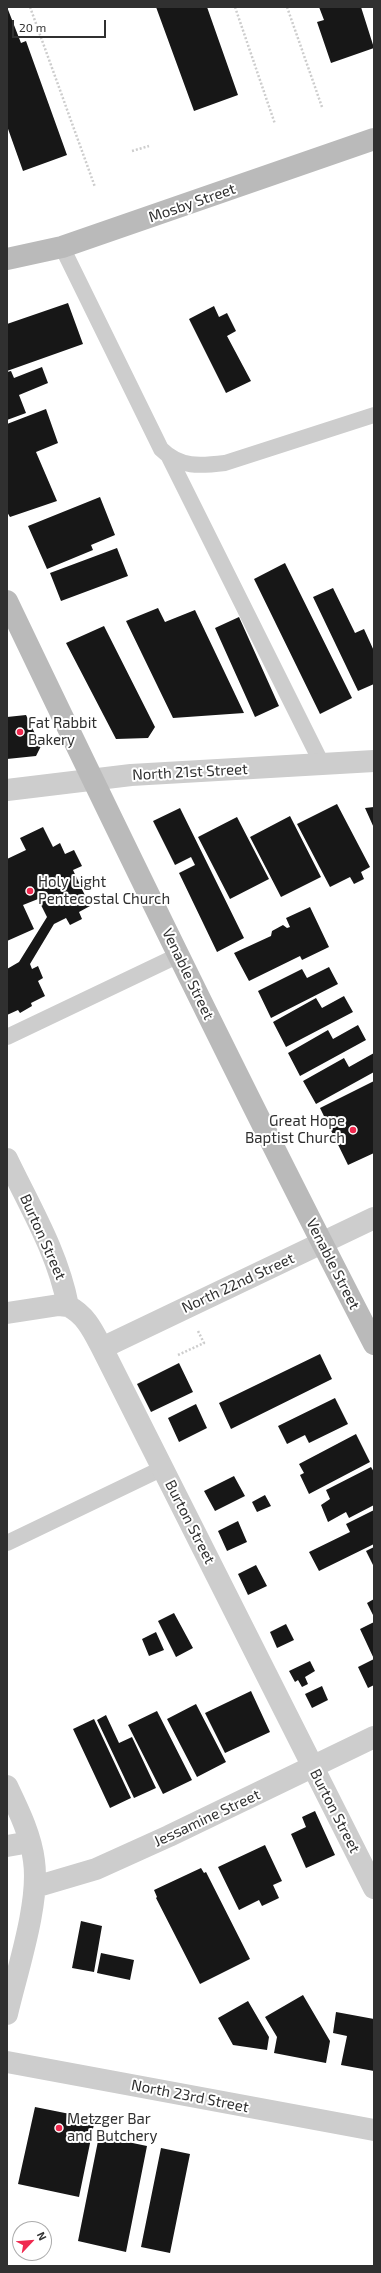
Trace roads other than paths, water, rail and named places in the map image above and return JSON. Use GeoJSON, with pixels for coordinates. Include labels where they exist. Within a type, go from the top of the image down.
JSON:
{"type":"FeatureCollection","features":[{"type":"Feature","properties":{"kind":"street","name":"Mosby Street"},"geometry":{"type":"LineString","coordinates":[[7,259],[62,247],[374,139]]}},
{"type":"Feature","properties":{"kind":"street","name":"Venable Street"},"geometry":{"type":"LineString","coordinates":[[7,601],[92,779],[322,1244],[374,1344]]}},
{"type":"Feature","properties":{"kind":"street","name":"North 21st Street"},"geometry":{"type":"LineString","coordinates":[[7,790],[92,779],[374,761]]}},
{"type":"Feature","properties":{"kind":"street","name":"Burton Street"},"geometry":{"type":"LineString","coordinates":[[7,1159],[56,1260],[64,1280],[68,1306],[78,1310],[86,1319],[102,1348],[374,1888]]}},
{"type":"Feature","properties":{"kind":"street","name":"North 22nd Street"},"geometry":{"type":"LineString","coordinates":[[102,1348],[374,1218]]}},
{"type":"Feature","properties":{"kind":"street"},"geometry":{"type":"LineString","coordinates":[[7,1313],[59,1305],[68,1306]]}},
{"type":"Feature","properties":{"kind":"street","name":"Jessamine Street"},"geometry":{"type":"LineString","coordinates":[[35,1887],[96,1869],[169,1836],[374,1737]]}},
{"type":"Feature","properties":{"kind":"street"},"geometry":{"type":"LineString","coordinates":[[7,1786],[30,1842],[34,1859],[35,1887],[7,2014]]}},
{"type":"Feature","properties":{"kind":"street"},"geometry":{"type":"LineString","coordinates":[[7,1846],[30,1842]]}},
{"type":"Feature","properties":{"kind":"street","name":"North 23rd Street"},"geometry":{"type":"LineString","coordinates":[[7,2062],[374,2130]]}},
{"type":"Feature","properties":{"kind":"lane"},"geometry":{"type":"LineString","coordinates":[[62,247],[161,449],[169,457],[181,463],[200,466],[225,463],[374,415]]}},
{"type":"Feature","properties":{"kind":"lane"},"geometry":{"type":"LineString","coordinates":[[169,457],[322,764]]}},
{"type":"Feature","properties":{"kind":"lane"},"geometry":{"type":"LineString","coordinates":[[7,1037],[179,955]]}},
{"type":"Feature","properties":{"kind":"lane"},"geometry":{"type":"LineString","coordinates":[[7,1543],[163,1468]]}},
{"type":"Feature","properties":{"kind":"place","name":"Fat Rabbit Bakery"},"geometry":{"type":"Point","coordinates":[20,732]}},
{"type":"Feature","properties":{"kind":"place","name":"Holy Light Pentecostal Church"},"geometry":{"type":"Point","coordinates":[30,891]}},
{"type":"Feature","properties":{"kind":"place","name":"Great Hope Baptist Church"},"geometry":{"type":"Point","coordinates":[353,1130]}},
{"type":"Feature","properties":{"kind":"place","name":"Metzger Bar and Butchery"},"geometry":{"type":"Point","coordinates":[59,2128]}}]}
